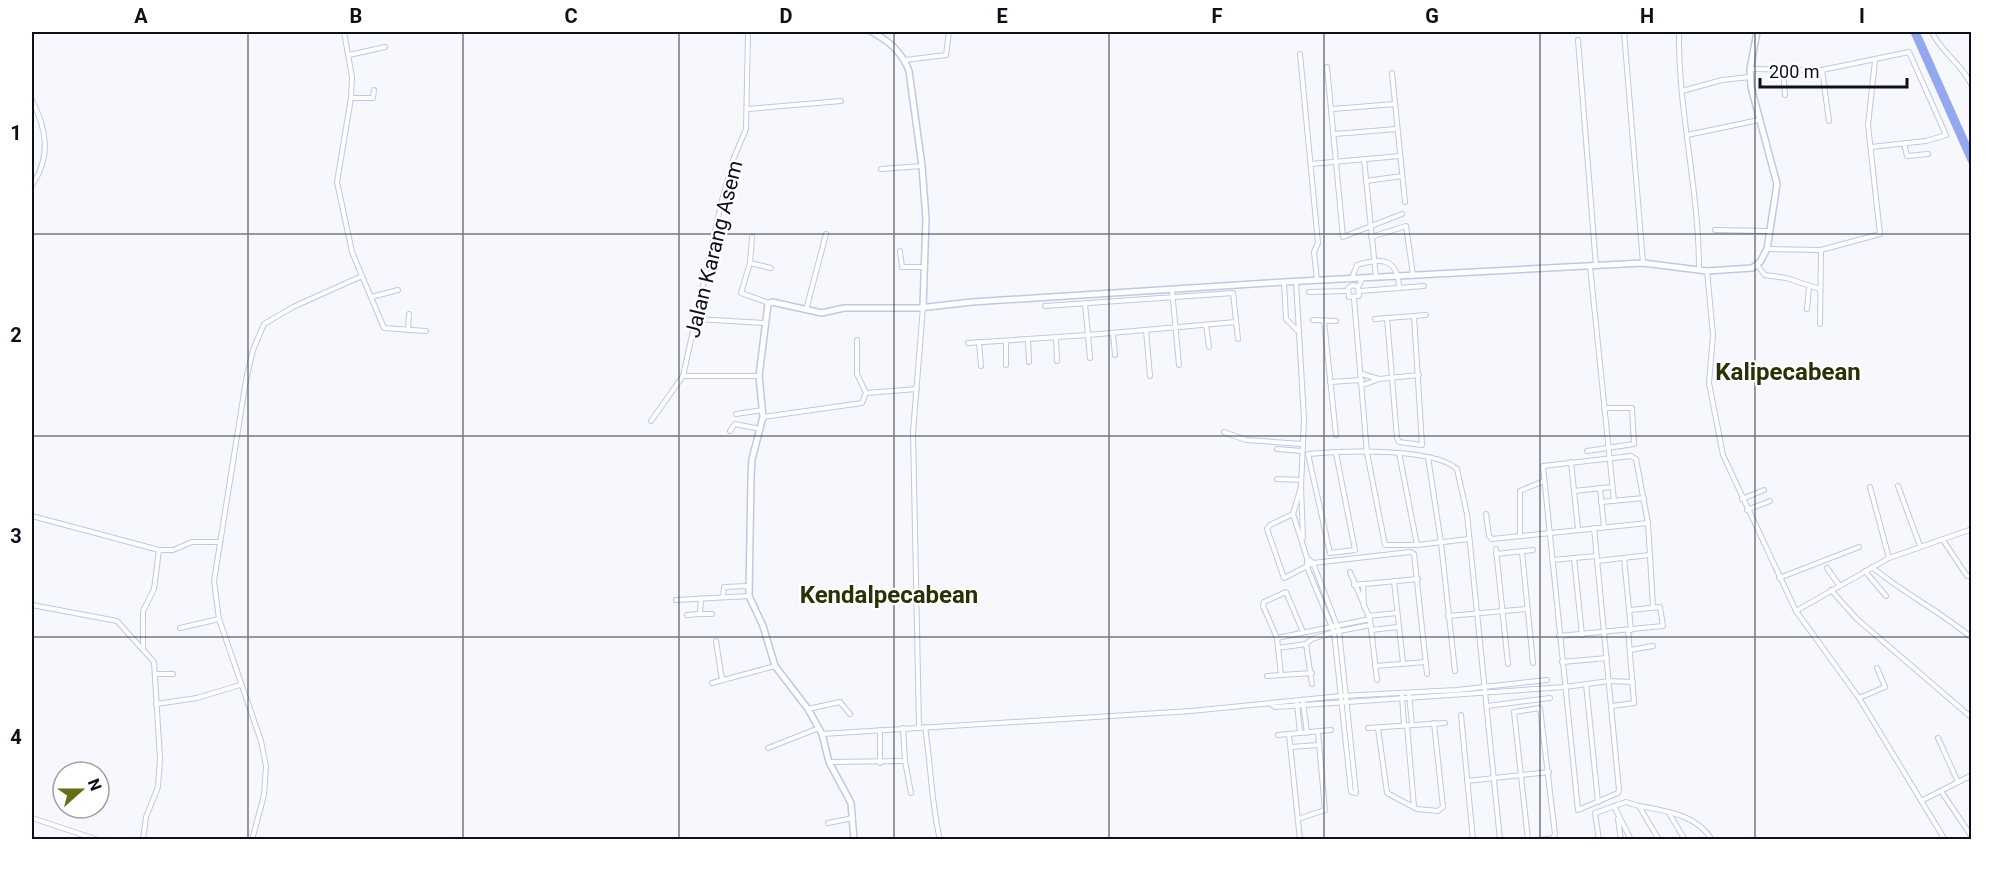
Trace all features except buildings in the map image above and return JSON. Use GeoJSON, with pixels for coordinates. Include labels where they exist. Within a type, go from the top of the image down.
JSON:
{"type":"FeatureCollection","features":[{"type":"Feature","properties":{"kind":"street"},"geometry":{"type":"LineString","coordinates":[[344,32],[349,55],[351,98],[337,182],[352,252],[384,328],[426,331]]}},
{"type":"Feature","properties":{"kind":"street","name":"Jalan Karang Asem"},"geometry":{"type":"LineString","coordinates":[[651,421],[683,376],[721,204],[733,160],[745,132],[748,110],[748,32]]}},
{"type":"Feature","properties":{"kind":"street"},"geometry":{"type":"LineString","coordinates":[[872,32],[908,59],[922,166],[926,230],[925,267],[913,432],[922,727],[932,775],[934,814],[940,840]]}},
{"type":"Feature","properties":{"kind":"street"},"geometry":{"type":"LineString","coordinates":[[908,59],[946,55],[949,32]]}},
{"type":"Feature","properties":{"kind":"street"},"geometry":{"type":"LineString","coordinates":[[1624,32],[1643,263]]}},
{"type":"Feature","properties":{"kind":"street"},"geometry":{"type":"LineString","coordinates":[[1679,32],[1682,91],[1696,194],[1699,269]]}},
{"type":"Feature","properties":{"kind":"street"},"geometry":{"type":"LineString","coordinates":[[752,237],[750,263],[741,293],[769,303],[822,313],[844,308],[923,307],[1172,293],[1233,289],[1284,282],[1643,263],[1707,271],[1748,268],[1757,265],[1767,249],[1777,180],[1759,120],[1750,77],[1757,32]]}},
{"type":"Feature","properties":{"kind":"street"},"geometry":{"type":"LineString","coordinates":[[1932,32],[1938,43],[1963,68],[1971,87]]}},
{"type":"Feature","properties":{"kind":"street"},"geometry":{"type":"LineString","coordinates":[[1578,40],[1604,408],[1614,501]]}},
{"type":"Feature","properties":{"kind":"street"},"geometry":{"type":"LineString","coordinates":[[349,55],[385,47]]}},
{"type":"Feature","properties":{"kind":"street"},"geometry":{"type":"LineString","coordinates":[[1750,69],[1822,70],[1875,61],[1909,52],[1946,134],[1926,141],[1871,147]]}},
{"type":"Feature","properties":{"kind":"street"},"geometry":{"type":"LineString","coordinates":[[1300,54],[1318,243],[1314,252],[1317,281]]}},
{"type":"Feature","properties":{"kind":"street"},"geometry":{"type":"LineString","coordinates":[[1767,249],[1821,250],[1880,234],[1868,117],[1875,61]]}},
{"type":"Feature","properties":{"kind":"street"},"geometry":{"type":"LineString","coordinates":[[1327,67],[1338,161],[1343,237],[1406,226],[1413,275]]}},
{"type":"Feature","properties":{"kind":"street"},"geometry":{"type":"LineString","coordinates":[[1783,69],[1785,95]]}},
{"type":"Feature","properties":{"kind":"street"},"geometry":{"type":"LineString","coordinates":[[1822,70],[1829,121]]}},
{"type":"Feature","properties":{"kind":"street"},"geometry":{"type":"LineString","coordinates":[[1392,73],[1405,202]]}},
{"type":"Feature","properties":{"kind":"street"},"geometry":{"type":"LineString","coordinates":[[1682,91],[1750,77]]}},
{"type":"Feature","properties":{"kind":"street"},"geometry":{"type":"LineString","coordinates":[[351,98],[373,98],[374,90]]}},
{"type":"Feature","properties":{"kind":"street"},"geometry":{"type":"LineString","coordinates":[[32,100],[44,128],[46,139],[39,170],[32,185]]}},
{"type":"Feature","properties":{"kind":"street"},"geometry":{"type":"LineString","coordinates":[[748,110],[841,101]]}},
{"type":"Feature","properties":{"kind":"street"},"geometry":{"type":"LineString","coordinates":[[1332,108],[1395,104]]}},
{"type":"Feature","properties":{"kind":"street"},"geometry":{"type":"LineString","coordinates":[[1687,135],[1759,120]]}},
{"type":"Feature","properties":{"kind":"street"},"geometry":{"type":"LineString","coordinates":[[1335,134],[1397,129]]}},
{"type":"Feature","properties":{"kind":"street"},"geometry":{"type":"LineString","coordinates":[[1904,143],[1907,156],[1928,154]]}},
{"type":"Feature","properties":{"kind":"street"},"geometry":{"type":"LineString","coordinates":[[1311,164],[1400,156]]}},
{"type":"Feature","properties":{"kind":"street"},"geometry":{"type":"LineString","coordinates":[[1364,159],[1376,278]]}},
{"type":"Feature","properties":{"kind":"street"},"geometry":{"type":"LineString","coordinates":[[881,169],[922,166]]}},
{"type":"Feature","properties":{"kind":"street"},"geometry":{"type":"LineString","coordinates":[[1366,181],[1402,176]]}},
{"type":"Feature","properties":{"kind":"street"},"geometry":{"type":"LineString","coordinates":[[1371,232],[1402,214]]}},
{"type":"Feature","properties":{"kind":"street"},"geometry":{"type":"LineString","coordinates":[[1715,230],[1770,231]]}},
{"type":"Feature","properties":{"kind":"street"},"geometry":{"type":"LineString","coordinates":[[806,310],[826,234]]}},
{"type":"Feature","properties":{"kind":"street"},"geometry":{"type":"LineString","coordinates":[[1820,324],[1821,250]]}},
{"type":"Feature","properties":{"kind":"street"},"geometry":{"type":"LineString","coordinates":[[900,251],[902,267],[925,267]]}},
{"type":"Feature","properties":{"kind":"street"},"geometry":{"type":"LineString","coordinates":[[1352,279],[1357,265],[1375,261],[1388,262],[1398,276],[1399,286]]}},
{"type":"Feature","properties":{"kind":"street"},"geometry":{"type":"LineString","coordinates":[[750,263],[771,268]]}},
{"type":"Feature","properties":{"kind":"street"},"geometry":{"type":"LineString","coordinates":[[1757,265],[1766,275],[1786,278],[1820,289]]}},
{"type":"Feature","properties":{"kind":"street"},"geometry":{"type":"LineString","coordinates":[[1707,271],[1713,335],[1709,383],[1719,441],[1742,499],[1796,611],[1859,698],[1945,840]]}},
{"type":"Feature","properties":{"kind":"street"},"geometry":{"type":"LineString","coordinates":[[252,840],[264,795],[266,766],[261,741],[219,620],[214,581],[246,380],[260,332],[274,317],[362,276]]}},
{"type":"Feature","properties":{"kind":"street"},"geometry":{"type":"LineString","coordinates":[[1344,279],[1349,297],[1354,299]]}},
{"type":"Feature","properties":{"kind":"street"},"geometry":{"type":"LineString","coordinates":[[1354,299],[1359,296],[1362,279]]}},
{"type":"Feature","properties":{"kind":"street"},"geometry":{"type":"LineString","coordinates":[[1284,282],[1287,321],[1300,332]]}},
{"type":"Feature","properties":{"kind":"street"},"geometry":{"type":"LineString","coordinates":[[1296,282],[1305,419],[1301,480],[1302,542]]}},
{"type":"Feature","properties":{"kind":"street"},"geometry":{"type":"LineString","coordinates":[[1309,292],[1347,290],[1353,285],[1359,289],[1424,286]]}},
{"type":"Feature","properties":{"kind":"street"},"geometry":{"type":"LineString","coordinates":[[1807,309],[1809,287]]}},
{"type":"Feature","properties":{"kind":"street"},"geometry":{"type":"LineString","coordinates":[[1233,289],[1238,339]]}},
{"type":"Feature","properties":{"kind":"street"},"geometry":{"type":"LineString","coordinates":[[371,297],[398,290]]}},
{"type":"Feature","properties":{"kind":"street"},"geometry":{"type":"LineString","coordinates":[[1045,306],[1086,304],[1172,293]]}},
{"type":"Feature","properties":{"kind":"street"},"geometry":{"type":"LineString","coordinates":[[1172,293],[1179,365]]}},
{"type":"Feature","properties":{"kind":"street"},"geometry":{"type":"LineString","coordinates":[[1354,299],[1367,448],[1385,545],[1417,545],[1469,539]]}},
{"type":"Feature","properties":{"kind":"street"},"geometry":{"type":"LineString","coordinates":[[769,303],[764,323],[759,376],[763,414],[752,468],[749,596],[763,626],[775,666],[808,709],[820,731],[829,762],[851,803],[854,840]]}},
{"type":"Feature","properties":{"kind":"street"},"geometry":{"type":"LineString","coordinates":[[1086,304],[1090,358]]}},
{"type":"Feature","properties":{"kind":"street"},"geometry":{"type":"LineString","coordinates":[[408,330],[409,314]]}},
{"type":"Feature","properties":{"kind":"street"},"geometry":{"type":"LineString","coordinates":[[1375,319],[1426,315]]}},
{"type":"Feature","properties":{"kind":"street"},"geometry":{"type":"LineString","coordinates":[[1387,318],[1397,441],[1422,445],[1414,316]]}},
{"type":"Feature","properties":{"kind":"street"},"geometry":{"type":"LineString","coordinates":[[696,319],[764,323]]}},
{"type":"Feature","properties":{"kind":"street"},"geometry":{"type":"LineString","coordinates":[[1313,320],[1336,321]]}},
{"type":"Feature","properties":{"kind":"street"},"geometry":{"type":"LineString","coordinates":[[1324,321],[1336,435]]}},
{"type":"Feature","properties":{"kind":"street"},"geometry":{"type":"LineString","coordinates":[[968,343],[1056,338],[1236,322]]}},
{"type":"Feature","properties":{"kind":"street"},"geometry":{"type":"LineString","coordinates":[[1206,325],[1209,347]]}},
{"type":"Feature","properties":{"kind":"street"},"geometry":{"type":"LineString","coordinates":[[1146,330],[1150,376]]}},
{"type":"Feature","properties":{"kind":"street"},"geometry":{"type":"LineString","coordinates":[[1113,333],[1114,355]]}},
{"type":"Feature","properties":{"kind":"street"},"geometry":{"type":"LineString","coordinates":[[1056,338],[1058,361]]}},
{"type":"Feature","properties":{"kind":"street"},"geometry":{"type":"LineString","coordinates":[[1028,339],[1029,362]]}},
{"type":"Feature","properties":{"kind":"street"},"geometry":{"type":"LineString","coordinates":[[856,340],[857,374],[866,393]]}},
{"type":"Feature","properties":{"kind":"street"},"geometry":{"type":"LineString","coordinates":[[1006,341],[1006,365]]}},
{"type":"Feature","properties":{"kind":"street"},"geometry":{"type":"LineString","coordinates":[[979,342],[981,366]]}},
{"type":"Feature","properties":{"kind":"street"},"geometry":{"type":"LineString","coordinates":[[1362,374],[1379,380]]}},
{"type":"Feature","properties":{"kind":"street"},"geometry":{"type":"LineString","coordinates":[[1330,382],[1363,382],[1419,375]]}},
{"type":"Feature","properties":{"kind":"street"},"geometry":{"type":"LineString","coordinates":[[683,376],[759,376]]}},
{"type":"Feature","properties":{"kind":"street"},"geometry":{"type":"LineString","coordinates":[[866,393],[917,389]]}},
{"type":"Feature","properties":{"kind":"street"},"geometry":{"type":"LineString","coordinates":[[736,414],[763,414],[860,404],[866,393]]}},
{"type":"Feature","properties":{"kind":"street"},"geometry":{"type":"LineString","coordinates":[[1587,451],[1634,444],[1634,411],[1630,408],[1604,408]]}},
{"type":"Feature","properties":{"kind":"street"},"geometry":{"type":"LineString","coordinates":[[730,431],[735,424],[760,429]]}},
{"type":"Feature","properties":{"kind":"street"},"geometry":{"type":"LineString","coordinates":[[1224,432],[1246,440],[1302,444]]}},
{"type":"Feature","properties":{"kind":"street"},"geometry":{"type":"LineString","coordinates":[[1336,453],[1355,550],[1330,553],[1307,456],[1309,454],[1367,448],[1428,457],[1457,469],[1467,514],[1500,840]]}},
{"type":"Feature","properties":{"kind":"street"},"geometry":{"type":"LineString","coordinates":[[1277,449],[1302,451]]}},
{"type":"Feature","properties":{"kind":"street"},"geometry":{"type":"LineString","coordinates":[[1399,453],[1417,545]]}},
{"type":"Feature","properties":{"kind":"street"},"geometry":{"type":"LineString","coordinates":[[1653,607],[1648,523],[1636,459],[1631,456],[1609,457],[1543,466],[1576,808],[1579,810],[1598,802],[1626,801],[1669,812],[1699,823],[1712,840]]}},
{"type":"Feature","properties":{"kind":"street"},"geometry":{"type":"LineString","coordinates":[[1428,457],[1441,543],[1455,671]]}},
{"type":"Feature","properties":{"kind":"street"},"geometry":{"type":"LineString","coordinates":[[1571,462],[1578,529]]}},
{"type":"Feature","properties":{"kind":"street"},"geometry":{"type":"LineString","coordinates":[[1277,479],[1301,480]]}},
{"type":"Feature","properties":{"kind":"street"},"geometry":{"type":"LineString","coordinates":[[1520,535],[1520,491],[1544,481]]}},
{"type":"Feature","properties":{"kind":"street"},"geometry":{"type":"LineString","coordinates":[[1898,486],[1920,546]]}},
{"type":"Feature","properties":{"kind":"street"},"geometry":{"type":"LineString","coordinates":[[1301,487],[1293,514],[1307,558],[1307,567],[1337,631],[1356,793],[1351,792],[1344,698]]}},
{"type":"Feature","properties":{"kind":"street"},"geometry":{"type":"LineString","coordinates":[[1574,491],[1612,487]]}},
{"type":"Feature","properties":{"kind":"street"},"geometry":{"type":"LineString","coordinates":[[1870,487],[1888,558]]}},
{"type":"Feature","properties":{"kind":"street"},"geometry":{"type":"LineString","coordinates":[[1600,488],[1604,527]]}},
{"type":"Feature","properties":{"kind":"street"},"geometry":{"type":"LineString","coordinates":[[1742,499],[1764,490]]}},
{"type":"Feature","properties":{"kind":"street"},"geometry":{"type":"LineString","coordinates":[[1601,502],[1644,498]]}},
{"type":"Feature","properties":{"kind":"street"},"geometry":{"type":"LineString","coordinates":[[1747,510],[1770,501]]}},
{"type":"Feature","properties":{"kind":"street"},"geometry":{"type":"LineString","coordinates":[[1293,514],[1270,525],[1267,529],[1282,576],[1287,577],[1313,563],[1410,552],[1415,556],[1427,674]]}},
{"type":"Feature","properties":{"kind":"street"},"geometry":{"type":"LineString","coordinates":[[1486,514],[1491,538],[1648,523]]}},
{"type":"Feature","properties":{"kind":"street"},"geometry":{"type":"LineString","coordinates":[[32,516],[159,550],[173,550],[184,543],[220,542]]}},
{"type":"Feature","properties":{"kind":"street"},"geometry":{"type":"LineString","coordinates":[[1593,528],[1619,790],[1610,803],[1595,814],[1599,840]]}},
{"type":"Feature","properties":{"kind":"street"},"geometry":{"type":"LineString","coordinates":[[1796,611],[1888,558],[1971,530]]}},
{"type":"Feature","properties":{"kind":"street"},"geometry":{"type":"LineString","coordinates":[[1943,540],[1967,576],[1971,576]]}},
{"type":"Feature","properties":{"kind":"street"},"geometry":{"type":"LineString","coordinates":[[1779,578],[1859,547]]}},
{"type":"Feature","properties":{"kind":"street"},"geometry":{"type":"LineString","coordinates":[[143,650],[143,611],[154,589],[159,550]]}},
{"type":"Feature","properties":{"kind":"street"},"geometry":{"type":"LineString","coordinates":[[1508,664],[1496,551],[1533,550]]}},
{"type":"Feature","properties":{"kind":"street"},"geometry":{"type":"LineString","coordinates":[[1522,552],[1533,663]]}},
{"type":"Feature","properties":{"kind":"street"},"geometry":{"type":"LineString","coordinates":[[1552,560],[1649,555]]}},
{"type":"Feature","properties":{"kind":"street"},"geometry":{"type":"LineString","coordinates":[[1307,558],[1313,563],[1334,625]]}},
{"type":"Feature","properties":{"kind":"street"},"geometry":{"type":"LineString","coordinates":[[1574,558],[1582,635]]}},
{"type":"Feature","properties":{"kind":"street"},"geometry":{"type":"LineString","coordinates":[[1612,706],[1634,703],[1630,610],[1624,558]]}},
{"type":"Feature","properties":{"kind":"street"},"geometry":{"type":"LineString","coordinates":[[1871,567],[1892,584],[1952,621],[1971,638]]}},
{"type":"Feature","properties":{"kind":"street"},"geometry":{"type":"LineString","coordinates":[[1827,568],[1839,585]]}},
{"type":"Feature","properties":{"kind":"street"},"geometry":{"type":"LineString","coordinates":[[1865,571],[1886,596]]}},
{"type":"Feature","properties":{"kind":"street"},"geometry":{"type":"LineString","coordinates":[[1350,572],[1369,617],[1377,680]]}},
{"type":"Feature","properties":{"kind":"street"},"geometry":{"type":"LineString","coordinates":[[1354,585],[1418,579]]}},
{"type":"Feature","properties":{"kind":"street"},"geometry":{"type":"LineString","coordinates":[[1394,581],[1403,663]]}},
{"type":"Feature","properties":{"kind":"street"},"geometry":{"type":"LineString","coordinates":[[1363,584],[1364,607]]}},
{"type":"Feature","properties":{"kind":"street"},"geometry":{"type":"LineString","coordinates":[[723,597],[724,587],[749,586]]}},
{"type":"Feature","properties":{"kind":"street"},"geometry":{"type":"LineString","coordinates":[[1831,590],[1857,619],[1971,718]]}},
{"type":"Feature","properties":{"kind":"street"},"geometry":{"type":"LineString","coordinates":[[1281,675],[1276,638],[1263,604],[1283,592],[1288,594],[1303,632]]}},
{"type":"Feature","properties":{"kind":"street"},"geometry":{"type":"LineString","coordinates":[[676,600],[749,596]]}},
{"type":"Feature","properties":{"kind":"street"},"geometry":{"type":"LineString","coordinates":[[700,614],[701,598]]}},
{"type":"Feature","properties":{"kind":"street"},"geometry":{"type":"LineString","coordinates":[[32,605],[112,618],[154,662],[160,759],[158,787],[146,817],[143,840]]}},
{"type":"Feature","properties":{"kind":"street"},"geometry":{"type":"LineString","coordinates":[[1560,636],[1663,626],[1661,609],[1653,607],[1630,610]]}},
{"type":"Feature","properties":{"kind":"street"},"geometry":{"type":"LineString","coordinates":[[1448,616],[1527,609]]}},
{"type":"Feature","properties":{"kind":"street"},"geometry":{"type":"LineString","coordinates":[[1276,638],[1397,613]]}},
{"type":"Feature","properties":{"kind":"street"},"geometry":{"type":"LineString","coordinates":[[687,615],[712,614]]}},
{"type":"Feature","properties":{"kind":"street"},"geometry":{"type":"LineString","coordinates":[[180,628],[219,620]]}},
{"type":"Feature","properties":{"kind":"street"},"geometry":{"type":"LineString","coordinates":[[1278,648],[1306,644],[1312,639],[1337,631],[1398,627]]}},
{"type":"Feature","properties":{"kind":"street"},"geometry":{"type":"LineString","coordinates":[[1309,633],[1312,639]]}},
{"type":"Feature","properties":{"kind":"street"},"geometry":{"type":"LineString","coordinates":[[716,641],[722,680]]}},
{"type":"Feature","properties":{"kind":"street"},"geometry":{"type":"LineString","coordinates":[[1306,644],[1312,684]]}},
{"type":"Feature","properties":{"kind":"street"},"geometry":{"type":"LineString","coordinates":[[1630,650],[1653,646]]}},
{"type":"Feature","properties":{"kind":"street"},"geometry":{"type":"LineString","coordinates":[[1562,662],[1607,658]]}},
{"type":"Feature","properties":{"kind":"street"},"geometry":{"type":"LineString","coordinates":[[1375,666],[1426,662]]}},
{"type":"Feature","properties":{"kind":"street"},"geometry":{"type":"LineString","coordinates":[[712,682],[775,666]]}},
{"type":"Feature","properties":{"kind":"street"},"geometry":{"type":"LineString","coordinates":[[1859,698],[1885,687],[1877,668]]}},
{"type":"Feature","properties":{"kind":"street"},"geometry":{"type":"LineString","coordinates":[[1267,676],[1312,673]]}},
{"type":"Feature","properties":{"kind":"street"},"geometry":{"type":"LineString","coordinates":[[155,675],[173,674]]}},
{"type":"Feature","properties":{"kind":"street"},"geometry":{"type":"LineString","coordinates":[[768,748],[820,731],[880,730],[1106,717],[1271,704],[1275,706],[1547,680]]}},
{"type":"Feature","properties":{"kind":"street"},"geometry":{"type":"LineString","coordinates":[[1409,693],[1486,692],[1565,687],[1609,681],[1633,682]]}},
{"type":"Feature","properties":{"kind":"street"},"geometry":{"type":"LineString","coordinates":[[1586,684],[1598,802]]}},
{"type":"Feature","properties":{"kind":"street"},"geometry":{"type":"LineString","coordinates":[[156,704],[199,697],[240,685]]}},
{"type":"Feature","properties":{"kind":"street"},"geometry":{"type":"LineString","coordinates":[[1409,693],[1408,725],[1414,807]]}},
{"type":"Feature","properties":{"kind":"street"},"geometry":{"type":"LineString","coordinates":[[1402,694],[1408,725]]}},
{"type":"Feature","properties":{"kind":"street"},"geometry":{"type":"LineString","coordinates":[[1487,706],[1550,698]]}},
{"type":"Feature","properties":{"kind":"street"},"geometry":{"type":"LineString","coordinates":[[808,709],[840,702],[850,714]]}},
{"type":"Feature","properties":{"kind":"street"},"geometry":{"type":"LineString","coordinates":[[1303,702],[1307,733]]}},
{"type":"Feature","properties":{"kind":"street"},"geometry":{"type":"LineString","coordinates":[[1297,703],[1300,733]]}},
{"type":"Feature","properties":{"kind":"street"},"geometry":{"type":"LineString","coordinates":[[1528,840],[1515,711],[1542,709],[1555,834],[1553,838],[1540,840]]}},
{"type":"Feature","properties":{"kind":"street"},"geometry":{"type":"LineString","coordinates":[[1461,715],[1473,840]]}},
{"type":"Feature","properties":{"kind":"street"},"geometry":{"type":"LineString","coordinates":[[1378,728],[1387,793],[1414,807],[1438,811],[1443,807],[1434,723]]}},
{"type":"Feature","properties":{"kind":"street"},"geometry":{"type":"LineString","coordinates":[[1368,728],[1446,723]]}},
{"type":"Feature","properties":{"kind":"street"},"geometry":{"type":"LineString","coordinates":[[903,728],[905,761],[911,793]]}},
{"type":"Feature","properties":{"kind":"street"},"geometry":{"type":"LineString","coordinates":[[880,730],[880,763]]}},
{"type":"Feature","properties":{"kind":"street"},"geometry":{"type":"LineString","coordinates":[[1278,735],[1331,730]]}},
{"type":"Feature","properties":{"kind":"street"},"geometry":{"type":"LineString","coordinates":[[1298,819],[1325,810],[1318,732]]}},
{"type":"Feature","properties":{"kind":"street"},"geometry":{"type":"LineString","coordinates":[[1290,734],[1300,840]]}},
{"type":"Feature","properties":{"kind":"street"},"geometry":{"type":"LineString","coordinates":[[1938,738],[1958,782]]}},
{"type":"Feature","properties":{"kind":"street"},"geometry":{"type":"LineString","coordinates":[[1291,747],[1318,745]]}},
{"type":"Feature","properties":{"kind":"street"},"geometry":{"type":"LineString","coordinates":[[829,762],[905,761]]}},
{"type":"Feature","properties":{"kind":"street"},"geometry":{"type":"LineString","coordinates":[[1467,781],[1549,772]]}},
{"type":"Feature","properties":{"kind":"street"},"geometry":{"type":"LineString","coordinates":[[1920,799],[1971,775]]}},
{"type":"Feature","properties":{"kind":"street"},"geometry":{"type":"LineString","coordinates":[[1941,791],[1971,837]]}},
{"type":"Feature","properties":{"kind":"street"},"geometry":{"type":"LineString","coordinates":[[1610,803],[1631,840]]}},
{"type":"Feature","properties":{"kind":"street"},"geometry":{"type":"LineString","coordinates":[[1639,806],[1659,840]]}},
{"type":"Feature","properties":{"kind":"street"},"geometry":{"type":"LineString","coordinates":[[1669,812],[1685,840]]}},
{"type":"Feature","properties":{"kind":"street"},"geometry":{"type":"LineString","coordinates":[[1617,816],[1621,840]]}},
{"type":"Feature","properties":{"kind":"street"},"geometry":{"type":"LineString","coordinates":[[32,818],[99,840]]}},
{"type":"Feature","properties":{"kind":"street"},"geometry":{"type":"LineString","coordinates":[[828,823],[854,818]]}},
{"type":"Feature","properties":{"kind":"waterway"},"geometry":{"type":"LineString","coordinates":[[1915,32],[1972,160]]}},
{"type":"Feature","properties":{"kind":"district","name":"Kalipecabean"},"geometry":{"type":"Point","coordinates":[1788,372]}},
{"type":"Feature","properties":{"kind":"district","name":"Kendalpecabean"},"geometry":{"type":"Point","coordinates":[889,595]}}]}
